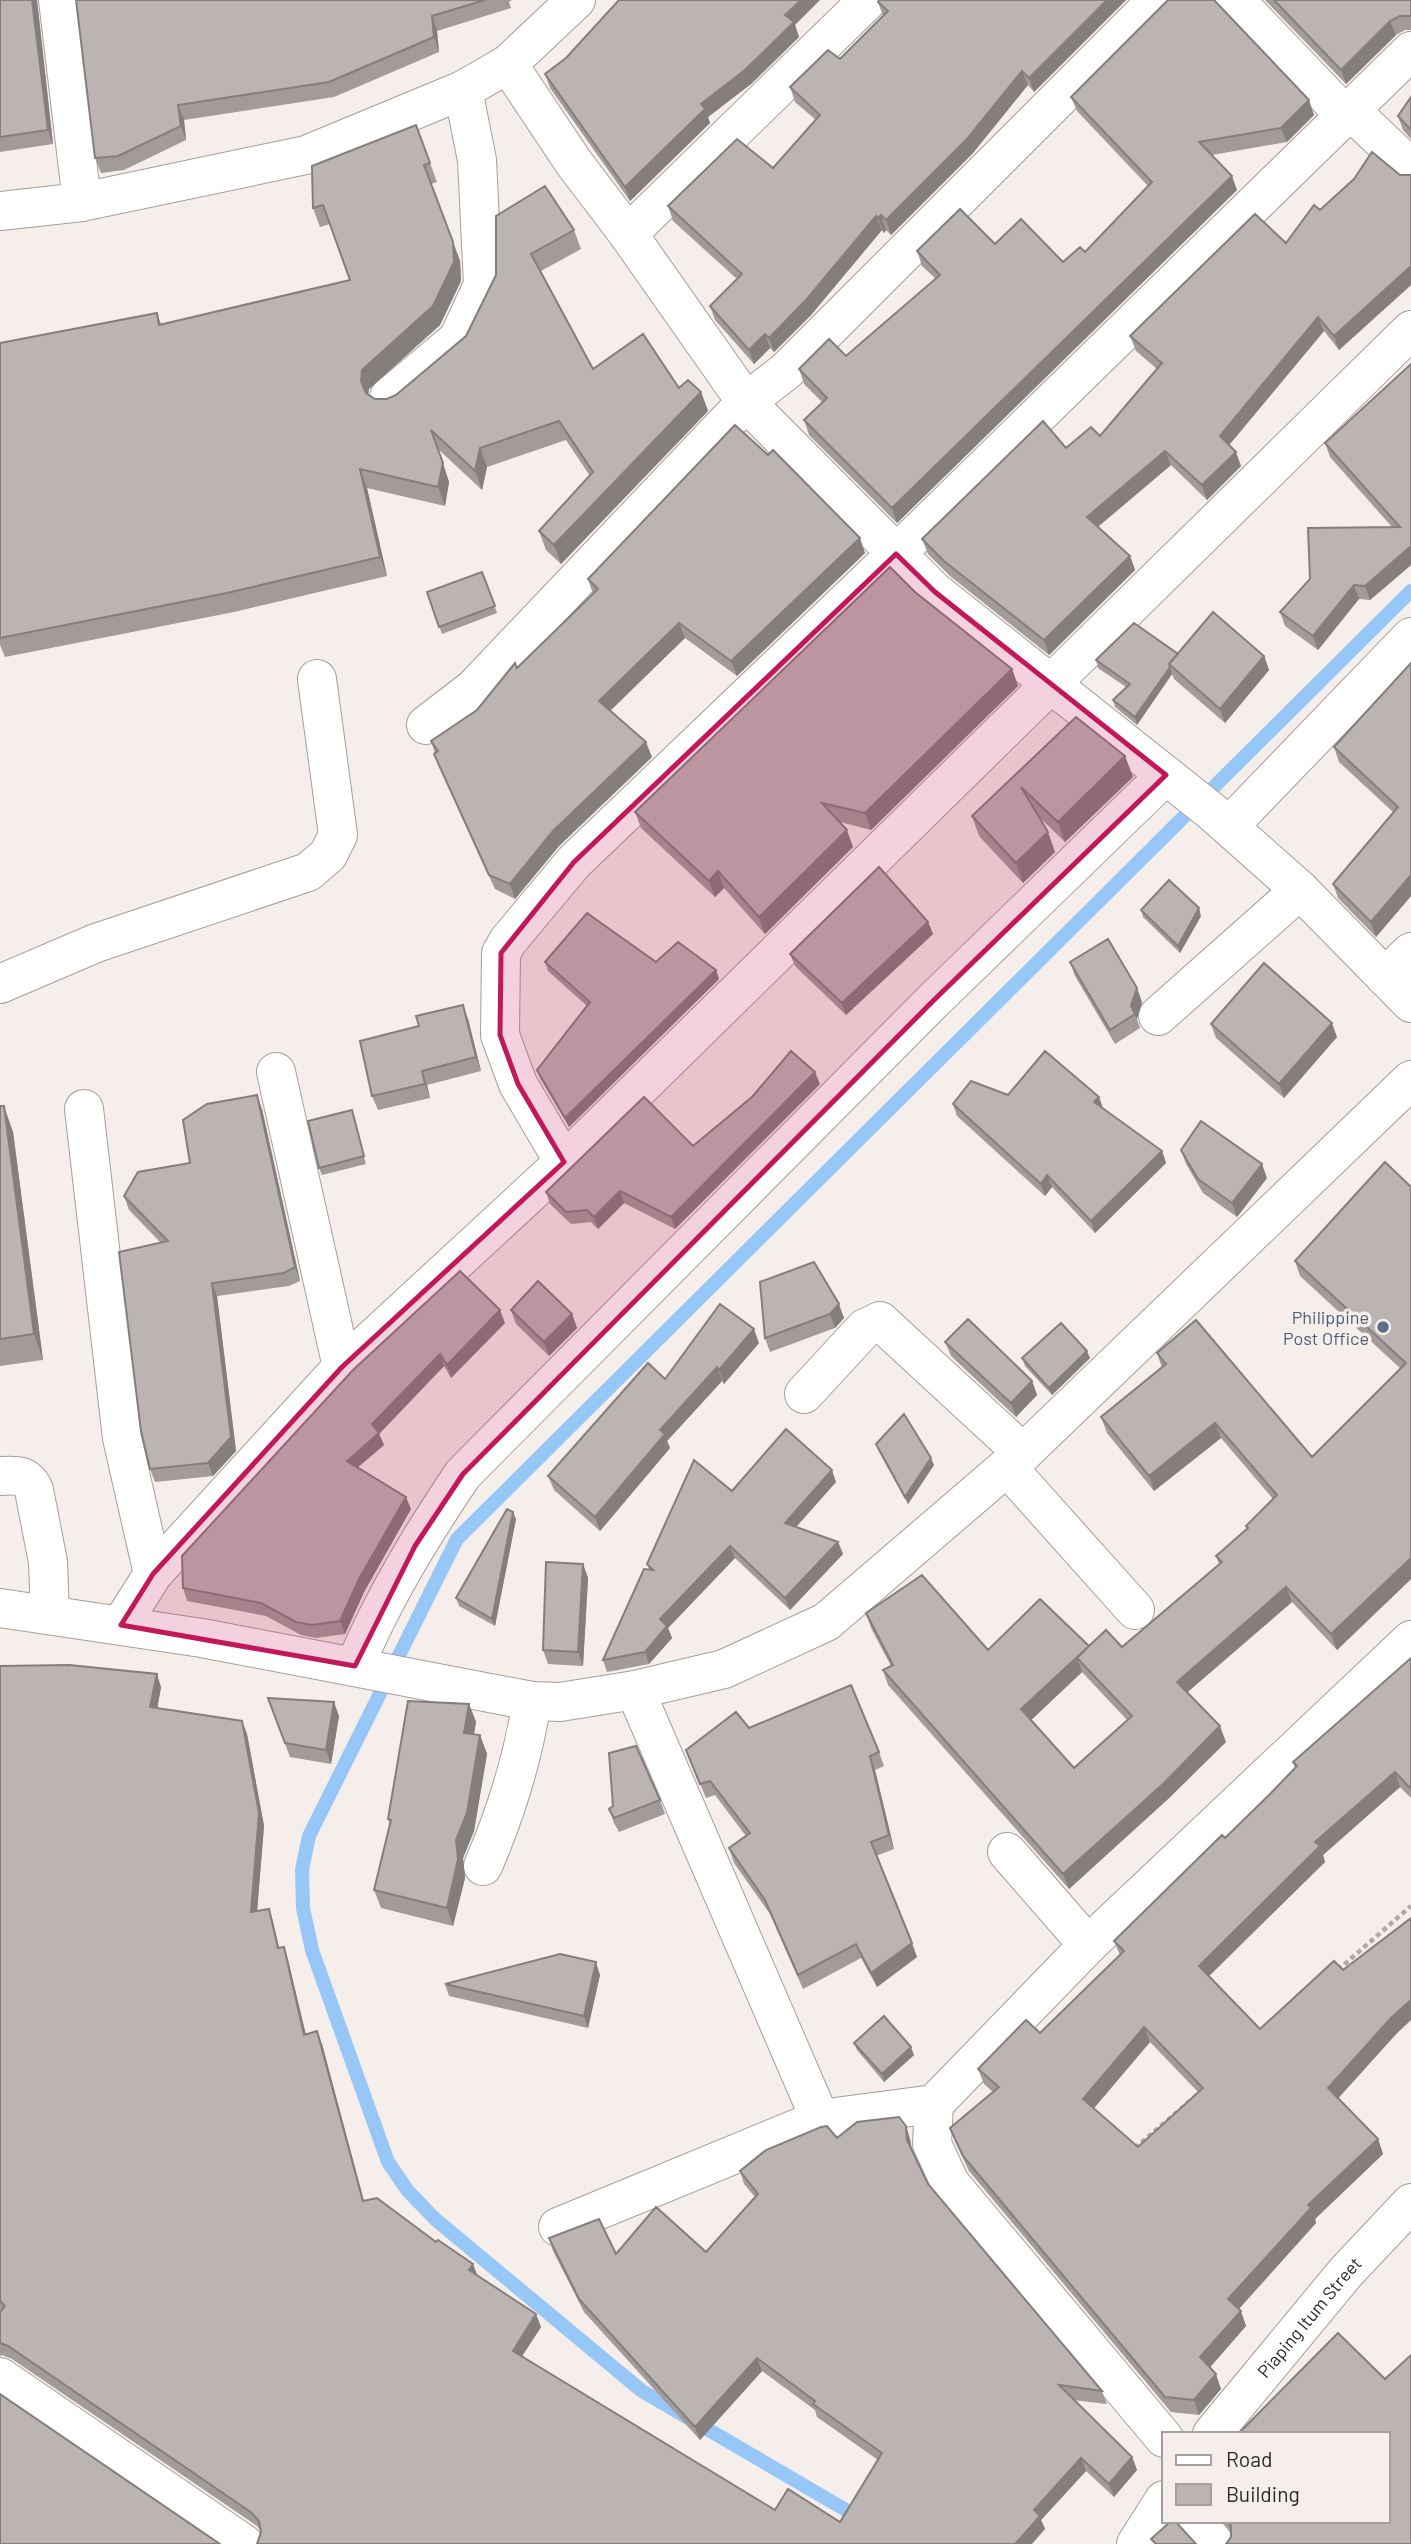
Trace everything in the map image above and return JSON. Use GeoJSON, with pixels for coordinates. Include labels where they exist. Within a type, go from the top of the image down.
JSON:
{"type":"FeatureCollection","features":[{"type":"Feature","properties":{"kind":"street"},"geometry":{"type":"LineString","coordinates":[[58,0],[82,202]]}},
{"type":"Feature","properties":{"kind":"street"},"geometry":{"type":"LineString","coordinates":[[0,211],[82,202],[306,155],[463,90],[508,64],[576,0]]}},
{"type":"Feature","properties":{"kind":"street"},"geometry":{"type":"LineString","coordinates":[[628,234],[868,0]]}},
{"type":"Feature","properties":{"kind":"street"},"geometry":{"type":"LineString","coordinates":[[426,724],[473,689],[746,402],[786,371],[1157,0]]}},
{"type":"Feature","properties":{"kind":"street"},"geometry":{"type":"LineString","coordinates":[[1235,0],[1348,113],[1411,168]]}},
{"type":"Feature","properties":{"kind":"street"},"geometry":{"type":"LineString","coordinates":[[564,1162],[517,1084],[500,1035],[501,953],[575,862],[896,554],[1411,51]]}},
{"type":"Feature","properties":{"kind":"street"},"geometry":{"type":"LineString","coordinates":[[508,64],[574,163],[628,234],[746,402],[935,592],[1220,819],[1402,977]]}},
{"type":"Feature","properties":{"kind":"street"},"geometry":{"type":"LineString","coordinates":[[389,397],[458,339],[483,285],[477,160],[463,90]]}},
{"type":"Feature","properties":{"kind":"street"},"geometry":{"type":"LineString","coordinates":[[121,1625],[153,1574],[342,1367],[564,1162],[1411,330]]}},
{"type":"Feature","properties":{"kind":"street"},"geometry":{"type":"LineString","coordinates":[[1220,819],[1411,637]]}},
{"type":"Feature","properties":{"kind":"street"},"geometry":{"type":"LineString","coordinates":[[0,984],[96,943],[308,872],[328,855],[338,835],[317,679]]}},
{"type":"Feature","properties":{"kind":"street"},"geometry":{"type":"LineString","coordinates":[[362,1667],[415,1546],[463,1474],[933,1001],[1172,780]]}},
{"type":"Feature","properties":{"kind":"street"},"geometry":{"type":"LineString","coordinates":[[1158,1016],[1300,890]]}},
{"type":"Feature","properties":{"kind":"street"},"geometry":{"type":"LineString","coordinates":[[275,1072],[342,1367]]}},
{"type":"Feature","properties":{"kind":"street"},"geometry":{"type":"LineString","coordinates":[[0,1608],[121,1625],[362,1667],[531,1701],[560,1702],[635,1690],[724,1669],[827,1622],[1015,1460],[1411,1080]]}},
{"type":"Feature","properties":{"kind":"street"},"geometry":{"type":"LineString","coordinates":[[84,1110],[122,1438],[153,1574]]}},
{"type":"Feature","properties":{"kind":"street"},"geometry":{"type":"LineString","coordinates":[[804,1394],[865,1328],[880,1321],[1015,1460],[1135,1609]]}},
{"type":"Feature","properties":{"kind":"street"},"geometry":{"type":"LineString","coordinates":[[0,1476],[20,1475],[30,1481],[34,1490],[48,1562],[50,1615]]}},
{"type":"Feature","properties":{"kind":"street"},"geometry":{"type":"LineString","coordinates":[[558,2227],[820,2119],[934,2104],[1088,1945],[1411,1640]]}},
{"type":"Feature","properties":{"kind":"street"},"geometry":{"type":"LineString","coordinates":[[635,1690],[820,2119]]}},
{"type":"Feature","properties":{"kind":"street"},"geometry":{"type":"LineString","coordinates":[[484,1866],[498,1832],[522,1753],[531,1701]]}},
{"type":"Feature","properties":{"kind":"street"},"geometry":{"type":"LineString","coordinates":[[1007,1852],[1088,1945]]}},
{"type":"Feature","properties":{"kind":"street"},"geometry":{"type":"LineString","coordinates":[[934,2104],[932,2144],[950,2183],[1162,2436]]}},
{"type":"Feature","properties":{"kind":"street","name":"Piaping Itum Street"},"geometry":{"type":"LineString","coordinates":[[1214,2432],[1346,2272],[1411,2203]]}},
{"type":"Feature","properties":{"kind":"street"},"geometry":{"type":"LineString","coordinates":[[0,2377],[244,2544]]}},
{"type":"Feature","properties":{"kind":"street"},"geometry":{"type":"LineString","coordinates":[[1136,2544],[1162,2503]]}},
{"type":"Feature","properties":{"kind":"street"},"geometry":{"type":"LineString","coordinates":[[1198,2523],[1215,2544]]}},
{"type":"Feature","properties":{"kind":"path"},"geometry":{"type":"LineString","coordinates":[[1328,1979],[1411,1906]]}},
{"type":"Feature","properties":{"kind":"path"},"geometry":{"type":"LineString","coordinates":[[1132,2151],[1191,2097],[1204,2093]]}},
{"type":"Feature","properties":{"kind":"highlighted area"},"geometry":{"type":"Polygon","coordinates":[[[896,554],[935,592],[1166,775],[933,1001],[463,1474],[415,1546],[355,1666],[121,1625],[153,1574],[342,1367],[564,1162],[518,1084],[500,1035],[501,953],[574,862],[896,554]]]}},
{"type":"Feature","properties":{"kind":"building"},"geometry":{"type":"Polygon","coordinates":[[[0,0],[32,0],[48,130],[0,137],[0,0]]]}},
{"type":"Feature","properties":{"kind":"building"},"geometry":{"type":"Polygon","coordinates":[[[76,0],[485,0],[432,16],[434,37],[329,82],[178,105],[181,126],[118,156],[95,158],[76,0]]]}},
{"type":"Feature","properties":{"kind":"building"},"geometry":{"type":"Polygon","coordinates":[[[619,0],[801,0],[785,15],[794,22],[745,70],[701,104],[705,109],[625,187],[545,74],[566,58],[619,0]]]}},
{"type":"Feature","properties":{"kind":"building"},"geometry":{"type":"Polygon","coordinates":[[[879,0],[1107,0],[1029,78],[1022,71],[967,139],[886,220],[881,215],[878,218],[876,216],[806,300],[769,338],[765,334],[749,350],[710,306],[742,274],[668,206],[737,139],[773,168],[820,115],[790,87],[828,50],[840,59],[888,11],[879,0]]]}},
{"type":"Feature","properties":{"kind":"building"},"geometry":{"type":"Polygon","coordinates":[[[1168,0],[1214,0],[1309,100],[1281,128],[1199,142],[1232,176],[892,508],[804,420],[827,398],[799,369],[829,339],[846,356],[940,275],[917,251],[960,209],[995,244],[1021,219],[1063,262],[1080,247],[1085,252],[1152,182],[1071,97],[1168,0]]]}},
{"type":"Feature","properties":{"kind":"building"},"geometry":{"type":"Polygon","coordinates":[[[1274,0],[1411,0],[1411,16],[1400,16],[1390,21],[1341,70],[1274,0]]]}},
{"type":"Feature","properties":{"kind":"building"},"geometry":{"type":"Polygon","coordinates":[[[1411,97],[1411,130],[1398,116],[1411,97]]]}},
{"type":"Feature","properties":{"kind":"building"},"geometry":{"type":"Polygon","coordinates":[[[416,125],[430,163],[424,165],[453,242],[454,262],[433,306],[362,370],[361,381],[366,393],[375,399],[387,399],[396,395],[466,336],[496,275],[496,216],[545,186],[574,230],[531,254],[593,369],[643,334],[679,388],[688,380],[701,392],[554,545],[539,531],[593,472],[559,421],[480,448],[475,471],[431,430],[443,463],[438,487],[360,469],[380,557],[227,593],[0,638],[0,343],[157,313],[159,325],[350,280],[323,205],[313,208],[312,166],[416,125]]]}},
{"type":"Feature","properties":{"kind":"building"},"geometry":{"type":"Polygon","coordinates":[[[1372,152],[1400,175],[1411,175],[1411,266],[1334,336],[1318,317],[1220,436],[1236,452],[1202,485],[1165,451],[1087,517],[1130,556],[1044,640],[944,561],[922,539],[1043,421],[1066,448],[1091,427],[1100,436],[1162,363],[1130,336],[1255,214],[1286,243],[1314,205],[1320,210],[1354,179],[1372,152]]]}},
{"type":"Feature","properties":{"kind":"building"},"geometry":{"type":"Polygon","coordinates":[[[1411,364],[1411,546],[1365,586],[1354,585],[1313,636],[1280,612],[1310,579],[1308,528],[1400,527],[1325,443],[1411,364]]]}},
{"type":"Feature","properties":{"kind":"building"},"geometry":{"type":"Polygon","coordinates":[[[735,425],[768,455],[773,450],[860,538],[731,661],[679,623],[599,701],[646,742],[553,831],[510,884],[489,875],[434,754],[438,751],[431,741],[477,710],[515,663],[517,668],[598,589],[588,579],[735,425]]]}},
{"type":"Feature","properties":{"kind":"building"},"geometry":{"type":"Polygon","coordinates":[[[890,567],[915,592],[1012,669],[865,813],[822,803],[847,830],[759,917],[718,871],[709,881],[635,812],[890,567]]]}},
{"type":"Feature","properties":{"kind":"building"},"geometry":{"type":"Polygon","coordinates":[[[482,572],[495,606],[439,627],[427,592],[482,572]]]}},
{"type":"Feature","properties":{"kind":"building"},"geometry":{"type":"Polygon","coordinates":[[[1213,612],[1264,656],[1220,709],[1169,664],[1213,612]]]}},
{"type":"Feature","properties":{"kind":"building"},"geometry":{"type":"Polygon","coordinates":[[[1134,623],[1178,654],[1135,717],[1113,700],[1130,684],[1096,660],[1134,623]]]}},
{"type":"Feature","properties":{"kind":"building"},"geometry":{"type":"Polygon","coordinates":[[[1411,663],[1411,875],[1371,922],[1333,884],[1398,807],[1334,747],[1411,663]]]}},
{"type":"Feature","properties":{"kind":"building"},"geometry":{"type":"Polygon","coordinates":[[[1076,717],[1125,756],[1058,822],[1021,787],[1048,832],[1016,863],[972,816],[1076,717]]]}},
{"type":"Feature","properties":{"kind":"building"},"geometry":{"type":"Polygon","coordinates":[[[879,867],[928,922],[842,1003],[790,954],[879,867]]]}},
{"type":"Feature","properties":{"kind":"building"},"geometry":{"type":"Polygon","coordinates":[[[1169,880],[1199,908],[1178,946],[1141,910],[1169,880]]]}},
{"type":"Feature","properties":{"kind":"building"},"geometry":{"type":"Polygon","coordinates":[[[587,913],[656,962],[678,942],[716,970],[565,1118],[537,1070],[590,1002],[545,962],[587,913]]]}},
{"type":"Feature","properties":{"kind":"building"},"geometry":{"type":"Polygon","coordinates":[[[1108,939],[1137,988],[1131,1006],[1135,1014],[1110,1030],[1070,962],[1108,939]]]}},
{"type":"Feature","properties":{"kind":"building"},"geometry":{"type":"Polygon","coordinates":[[[1264,963],[1332,1023],[1279,1084],[1211,1024],[1264,963]]]}},
{"type":"Feature","properties":{"kind":"building"},"geometry":{"type":"Polygon","coordinates":[[[463,1005],[476,1057],[422,1071],[425,1084],[372,1096],[360,1041],[419,1026],[416,1016],[463,1005]]]}},
{"type":"Feature","properties":{"kind":"building"},"geometry":{"type":"Polygon","coordinates":[[[791,1051],[815,1072],[671,1217],[620,1191],[594,1217],[587,1210],[566,1212],[546,1192],[644,1097],[693,1146],[752,1097],[791,1051]]]}},
{"type":"Feature","properties":{"kind":"building"},"geometry":{"type":"Polygon","coordinates":[[[1045,1051],[1099,1097],[1094,1102],[1162,1151],[1091,1221],[1047,1175],[1041,1184],[953,1104],[971,1081],[1008,1095],[1045,1051]]]}},
{"type":"Feature","properties":{"kind":"building"},"geometry":{"type":"Polygon","coordinates":[[[257,1095],[295,1267],[284,1273],[212,1283],[231,1437],[208,1463],[150,1469],[141,1431],[119,1252],[168,1241],[124,1196],[138,1172],[190,1163],[183,1120],[207,1104],[257,1095]]]}},
{"type":"Feature","properties":{"kind":"building"},"geometry":{"type":"Polygon","coordinates":[[[0,1106],[4,1106],[34,1334],[0,1339],[0,1106]]]}},
{"type":"Feature","properties":{"kind":"building"},"geometry":{"type":"Polygon","coordinates":[[[352,1110],[364,1156],[319,1168],[308,1121],[352,1110]]]}},
{"type":"Feature","properties":{"kind":"building"},"geometry":{"type":"Polygon","coordinates":[[[1201,1121],[1262,1164],[1232,1203],[1198,1179],[1181,1150],[1201,1121]]]}},
{"type":"Feature","properties":{"kind":"building"},"geometry":{"type":"Polygon","coordinates":[[[1385,1162],[1411,1187],[1411,1558],[1331,1634],[1286,1587],[1177,1682],[1220,1726],[1163,1784],[1063,1874],[883,1670],[893,1665],[866,1613],[922,1575],[988,1650],[1040,1599],[1089,1646],[1106,1630],[1122,1647],[1222,1562],[1216,1556],[1248,1528],[1246,1526],[1277,1495],[1215,1423],[1149,1476],[1101,1417],[1166,1364],[1157,1353],[1196,1320],[1312,1457],[1406,1363],[1295,1261],[1385,1162]],[[1089,1646],[1021,1709],[1074,1768],[1132,1716],[1077,1658],[1089,1646]]]}},
{"type":"Feature","properties":{"kind":"building"},"geometry":{"type":"Polygon","coordinates":[[[814,1262],[839,1304],[830,1314],[765,1338],[760,1282],[814,1262]]]}},
{"type":"Feature","properties":{"kind":"building"},"geometry":{"type":"Polygon","coordinates":[[[460,1271],[500,1310],[447,1365],[440,1354],[372,1424],[379,1433],[347,1461],[406,1497],[359,1579],[340,1621],[312,1625],[296,1622],[261,1603],[183,1588],[182,1556],[353,1370],[460,1271]]]}},
{"type":"Feature","properties":{"kind":"building"},"geometry":{"type":"Polygon","coordinates":[[[538,1281],[572,1314],[544,1342],[511,1310],[538,1281]]]}},
{"type":"Feature","properties":{"kind":"building"},"geometry":{"type":"Polygon","coordinates":[[[720,1304],[754,1329],[719,1370],[717,1367],[660,1430],[665,1434],[595,1517],[548,1476],[648,1363],[665,1379],[720,1304]]]}},
{"type":"Feature","properties":{"kind":"building"},"geometry":{"type":"Polygon","coordinates":[[[968,1319],[1032,1381],[1011,1403],[945,1342],[968,1319]]]}},
{"type":"Feature","properties":{"kind":"building"},"geometry":{"type":"Polygon","coordinates":[[[1061,1323],[1087,1351],[1049,1388],[1022,1358],[1061,1323]]]}},
{"type":"Feature","properties":{"kind":"building"},"geometry":{"type":"Polygon","coordinates":[[[904,1414],[931,1458],[905,1497],[876,1444],[904,1414]]]}},
{"type":"Feature","properties":{"kind":"building"},"geometry":{"type":"Polygon","coordinates":[[[786,1429],[832,1470],[785,1523],[838,1542],[785,1598],[730,1546],[660,1619],[667,1626],[645,1652],[603,1660],[644,1569],[653,1570],[647,1564],[694,1460],[732,1491],[786,1429]]]}},
{"type":"Feature","properties":{"kind":"building"},"geometry":{"type":"Polygon","coordinates":[[[507,1509],[513,1512],[492,1619],[456,1598],[507,1509]]]}},
{"type":"Feature","properties":{"kind":"building"},"geometry":{"type":"Polygon","coordinates":[[[546,1562],[583,1564],[578,1652],[543,1650],[546,1562]]]}},
{"type":"Feature","properties":{"kind":"building"},"geometry":{"type":"Polygon","coordinates":[[[1411,1658],[1411,1789],[1395,1772],[1315,1842],[1320,1846],[1199,1966],[1260,2029],[1334,1961],[1343,1970],[1411,1918],[1411,2000],[1391,2018],[1328,2088],[1378,2139],[1308,2205],[1311,2208],[1228,2299],[1241,2311],[1200,2357],[1216,2374],[1194,2400],[1165,2397],[963,2156],[950,2128],[999,2087],[978,2069],[1026,2020],[1040,2033],[1124,1951],[1114,1941],[1222,1835],[1225,1838],[1269,1795],[1297,1766],[1293,1762],[1411,1658]],[[1144,2027],[1083,2099],[1138,2147],[1203,2088],[1144,2027]]]}},
{"type":"Feature","properties":{"kind":"building"},"geometry":{"type":"Polygon","coordinates":[[[69,1665],[157,1674],[150,1707],[242,1721],[259,1813],[251,1912],[269,1909],[278,1948],[284,1947],[304,2035],[317,2031],[363,2201],[377,2198],[436,2242],[438,2240],[473,2264],[469,2270],[536,2314],[513,2351],[775,2510],[788,2489],[840,2522],[882,2453],[813,2404],[815,2401],[757,2358],[695,2427],[579,2299],[549,2238],[599,2219],[616,2254],[656,2207],[706,2252],[758,2194],[740,2171],[766,2150],[821,2127],[827,2126],[837,2138],[857,2122],[899,2117],[906,2126],[907,2140],[928,2184],[1102,2391],[1059,2385],[1132,2457],[1109,2484],[1081,2458],[1034,2510],[1040,2516],[1015,2544],[257,2544],[261,2532],[259,2521],[252,2513],[0,2343],[0,2312],[5,2306],[0,2301],[0,1666],[69,1665]]]}},
{"type":"Feature","properties":{"kind":"building"},"geometry":{"type":"Polygon","coordinates":[[[851,1685],[879,1752],[870,1756],[889,1835],[871,1842],[912,1943],[871,1973],[856,1944],[798,1975],[765,1900],[729,1848],[750,1833],[710,1781],[700,1784],[686,1750],[736,1712],[749,1728],[851,1685]]]}},
{"type":"Feature","properties":{"kind":"building"},"geometry":{"type":"Polygon","coordinates":[[[268,1698],[334,1702],[326,1750],[285,1743],[268,1698]]]}},
{"type":"Feature","properties":{"kind":"building"},"geometry":{"type":"Polygon","coordinates":[[[408,1701],[469,1704],[464,1733],[480,1735],[467,1813],[456,1840],[458,1859],[447,1908],[374,1890],[391,1820],[388,1819],[408,1701]]]}},
{"type":"Feature","properties":{"kind":"building"},"geometry":{"type":"Polygon","coordinates":[[[636,1746],[660,1800],[614,1818],[609,1809],[613,1806],[609,1753],[636,1746]]]}},
{"type":"Feature","properties":{"kind":"building"},"geometry":{"type":"Polygon","coordinates":[[[560,1954],[596,1962],[584,2016],[445,1984],[560,1954]]]}},
{"type":"Feature","properties":{"kind":"building"},"geometry":{"type":"Polygon","coordinates":[[[884,2016],[911,2047],[882,2074],[854,2043],[884,2016]]]}},
{"type":"Feature","properties":{"kind":"building"},"geometry":{"type":"Polygon","coordinates":[[[1338,2333],[1385,2379],[1411,2355],[1411,2544],[1226,2544],[1231,2537],[1229,2523],[1390,2523],[1390,2432],[1240,2432],[1338,2333]]]}},
{"type":"Feature","properties":{"kind":"building"},"geometry":{"type":"Polygon","coordinates":[[[0,2394],[220,2544],[0,2544],[0,2394]]]}},
{"type":"Feature","properties":{"kind":"building"},"geometry":{"type":"Polygon","coordinates":[[[1169,2523],[1177,2523],[1196,2544],[1156,2544],[1151,2539],[1169,2523]]]}},
{"type":"Feature","properties":{"kind":"waterway"},"geometry":{"type":"LineString","coordinates":[[863,2520],[642,2391],[435,2219],[408,2191],[388,2162],[312,1950],[303,1908],[302,1870],[309,1836],[457,1539],[1411,591]]}},
{"type":"Feature","properties":{"kind":"place","name":"Philippine Post Office"},"geometry":{"type":"Point","coordinates":[1383,1327]}}]}
